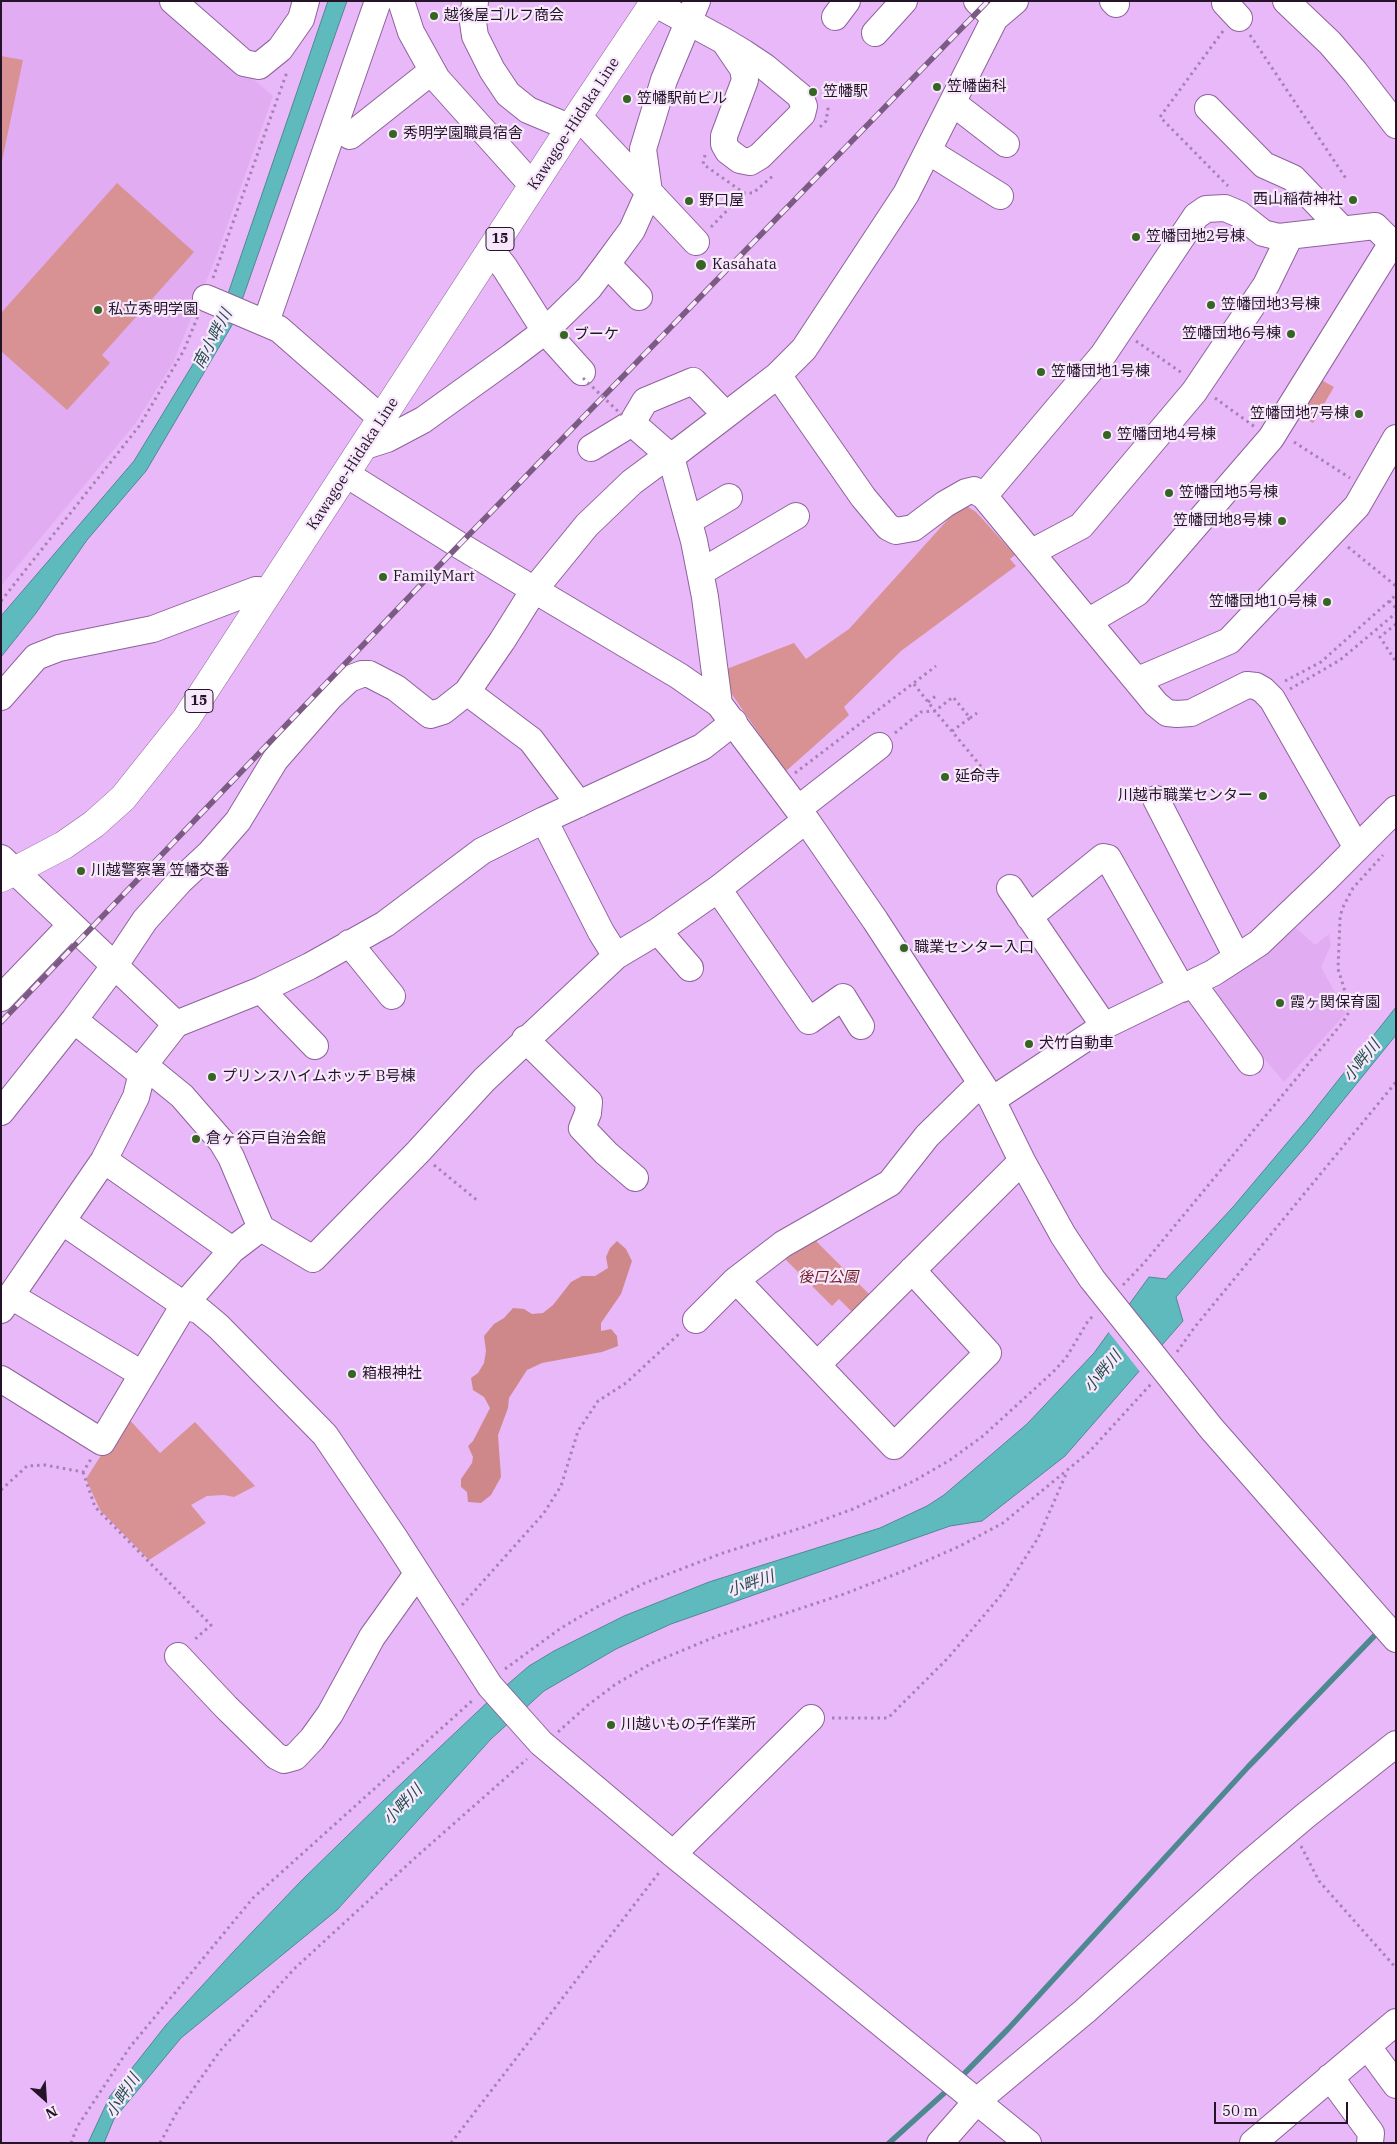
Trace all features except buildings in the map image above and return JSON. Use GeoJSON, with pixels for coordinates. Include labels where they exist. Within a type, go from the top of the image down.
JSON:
{"type":"FeatureCollection","features":[{"type":"Feature","properties":{"kind":"main road","name":"Kawagoe-Hidaka Line"},"geometry":{"type":"LineString","coordinates":[[6,869],[64,845],[94,824],[123,798],[186,719],[654,2]]}},
{"type":"Feature","properties":{"kind":"street"},"geometry":{"type":"LineString","coordinates":[[173,1],[244,63],[259,66],[280,49],[301,19],[306,1]]}},
{"type":"Feature","properties":{"kind":"street"},"geometry":{"type":"LineString","coordinates":[[266,322],[378,1]]}},
{"type":"Feature","properties":{"kind":"street"},"geometry":{"type":"LineString","coordinates":[[401,1],[411,32],[437,79],[533,186]]}},
{"type":"Feature","properties":{"kind":"street"},"geometry":{"type":"LineString","coordinates":[[476,1],[472,22],[476,36],[492,70],[508,94],[528,110],[575,122],[649,192],[696,242]]}},
{"type":"Feature","properties":{"kind":"street"},"geometry":{"type":"LineString","coordinates":[[875,33],[904,1]]}},
{"type":"Feature","properties":{"kind":"street"},"geometry":{"type":"LineString","coordinates":[[1,1112],[115,965],[144,920],[180,881],[210,853],[238,821],[275,760],[330,697],[349,679],[362,674],[369,674],[396,688],[430,715],[443,711],[467,692],[534,590],[587,525],[632,482],[659,462],[671,457],[778,375],[804,349],[906,194],[953,103],[986,10],[1015,1]]}},
{"type":"Feature","properties":{"kind":"street"},"geometry":{"type":"LineString","coordinates":[[1286,1],[1330,43],[1356,72],[1396,125]]}},
{"type":"Feature","properties":{"kind":"street"},"geometry":{"type":"LineString","coordinates":[[654,2],[693,12],[724,41],[765,67],[800,96],[804,106],[802,114],[760,156],[750,162],[740,160],[728,151],[724,144],[724,136],[745,80],[743,69],[724,41]]}},
{"type":"Feature","properties":{"kind":"street"},"geometry":{"type":"LineString","coordinates":[[365,446],[387,439],[423,420],[469,388],[545,330],[589,288],[632,230],[649,192],[644,149],[664,80],[693,12]]}},
{"type":"Feature","properties":{"kind":"street"},"geometry":{"type":"LineString","coordinates":[[350,136],[432,71]]}},
{"type":"Feature","properties":{"kind":"street"},"geometry":{"type":"LineString","coordinates":[[953,103],[1006,144]]}},
{"type":"Feature","properties":{"kind":"street"},"geometry":{"type":"LineString","coordinates":[[1208,108],[1264,165],[1293,178],[1342,229]]}},
{"type":"Feature","properties":{"kind":"street"},"geometry":{"type":"LineString","coordinates":[[928,151],[1000,196]]}},
{"type":"Feature","properties":{"kind":"street"},"geometry":{"type":"LineString","coordinates":[[984,496],[1103,355],[1196,216],[1206,209],[1225,208],[1240,214],[1263,233],[1279,237],[1375,226],[1394,245],[1271,438],[1137,593],[1089,621]]}},
{"type":"Feature","properties":{"kind":"street"},"geometry":{"type":"LineString","coordinates":[[1032,552],[1082,526],[1198,385],[1266,286],[1290,236]]}},
{"type":"Feature","properties":{"kind":"street"},"geometry":{"type":"LineString","coordinates":[[492,251],[545,330],[582,375]]}},
{"type":"Feature","properties":{"kind":"street"},"geometry":{"type":"LineString","coordinates":[[606,264],[639,297]]}},
{"type":"Feature","properties":{"kind":"street"},"geometry":{"type":"LineString","coordinates":[[206,298],[279,329],[382,418]]}},
{"type":"Feature","properties":{"kind":"street"},"geometry":{"type":"LineString","coordinates":[[778,375],[858,490],[888,527],[896,531],[913,528],[945,504],[966,492],[974,490],[984,496],[1167,712],[1177,714],[1191,713],[1247,685],[1256,686],[1268,695],[1356,848]]}},
{"type":"Feature","properties":{"kind":"street"},"geometry":{"type":"LineString","coordinates":[[591,448],[627,419],[645,401],[693,381],[726,415]]}},
{"type":"Feature","properties":{"kind":"street"},"geometry":{"type":"LineString","coordinates":[[142,1374],[6,1303],[104,1160],[136,1097],[143,1070],[176,1024],[261,990],[385,924],[482,851],[544,820],[702,747],[727,713],[689,521],[671,457],[627,419]]}},
{"type":"Feature","properties":{"kind":"street"},"geometry":{"type":"LineString","coordinates":[[1138,680],[1229,640],[1357,506],[1396,438]]}},
{"type":"Feature","properties":{"kind":"street"},"geometry":{"type":"LineString","coordinates":[[346,474],[534,590],[559,603],[679,676],[727,713],[781,784],[987,1091],[1022,1162],[1077,1259],[1110,1303],[1224,1443],[1396,1639]]}},
{"type":"Feature","properties":{"kind":"street"},"geometry":{"type":"LineString","coordinates":[[689,521],[729,497]]}},
{"type":"Feature","properties":{"kind":"street"},"geometry":{"type":"LineString","coordinates":[[700,572],[796,516]]}},
{"type":"Feature","properties":{"kind":"street"},"geometry":{"type":"LineString","coordinates":[[1,697],[36,657],[59,648],[153,629],[256,590],[270,591]]}},
{"type":"Feature","properties":{"kind":"street"},"geometry":{"type":"LineString","coordinates":[[467,692],[532,740],[579,804]]}},
{"type":"Feature","properties":{"kind":"street"},"geometry":{"type":"LineString","coordinates":[[74,1020],[182,1096],[222,1142],[231,1157],[261,1228],[313,1259],[418,1152],[484,1080],[525,1039],[616,956],[658,931],[718,889],[879,746]]}},
{"type":"Feature","properties":{"kind":"street"},"geometry":{"type":"LineString","coordinates":[[1156,799],[1237,957]]}},
{"type":"Feature","properties":{"kind":"street"},"geometry":{"type":"LineString","coordinates":[[696,1320],[736,1280],[783,1244],[890,1183],[926,1136],[987,1091],[1104,1026],[1187,986],[1237,957],[1275,928],[1393,812]]}},
{"type":"Feature","properties":{"kind":"street"},"geometry":{"type":"LineString","coordinates":[[544,820],[601,932],[616,956]]}},
{"type":"Feature","properties":{"kind":"street"},"geometry":{"type":"LineString","coordinates":[[1029,918],[1103,857],[1108,858],[1187,986],[1250,1062]]}},
{"type":"Feature","properties":{"kind":"street"},"geometry":{"type":"LineString","coordinates":[[6,869],[115,965],[176,1024]]}},
{"type":"Feature","properties":{"kind":"street"},"geometry":{"type":"LineString","coordinates":[[1010,888],[1104,1026]]}},
{"type":"Feature","properties":{"kind":"street"},"geometry":{"type":"LineString","coordinates":[[718,889],[809,1022],[843,997],[861,1026]]}},
{"type":"Feature","properties":{"kind":"street"},"geometry":{"type":"LineString","coordinates":[[1,998],[71,925]]}},
{"type":"Feature","properties":{"kind":"street"},"geometry":{"type":"LineString","coordinates":[[658,931],[690,968]]}},
{"type":"Feature","properties":{"kind":"street"},"geometry":{"type":"LineString","coordinates":[[350,943],[392,996]]}},
{"type":"Feature","properties":{"kind":"street"},"geometry":{"type":"LineString","coordinates":[[261,990],[316,1046]]}},
{"type":"Feature","properties":{"kind":"street"},"geometry":{"type":"LineString","coordinates":[[525,1039],[589,1102],[588,1113],[582,1128],[606,1153],[635,1178]]}},
{"type":"Feature","properties":{"kind":"street"},"geometry":{"type":"LineString","coordinates":[[104,1160],[232,1250]]}},
{"type":"Feature","properties":{"kind":"street"},"geometry":{"type":"LineString","coordinates":[[817,1365],[1022,1162]]}},
{"type":"Feature","properties":{"kind":"street"},"geometry":{"type":"LineString","coordinates":[[63,1222],[184,1305],[200,1311],[324,1435],[343,1460],[488,1684],[543,1744],[674,1854],[1028,2143]]}},
{"type":"Feature","properties":{"kind":"street"},"geometry":{"type":"LineString","coordinates":[[1,1379],[102,1442],[184,1305],[232,1250],[261,1228]]}},
{"type":"Feature","properties":{"kind":"street"},"geometry":{"type":"LineString","coordinates":[[736,1280],[894,1446],[988,1353],[912,1270]]}},
{"type":"Feature","properties":{"kind":"street"},"geometry":{"type":"LineString","coordinates":[[178,1656],[276,1756],[284,1760],[295,1758],[330,1714],[372,1637],[418,1574]]}},
{"type":"Feature","properties":{"kind":"street"},"geometry":{"type":"LineString","coordinates":[[674,1854],[811,1718]]}},
{"type":"Feature","properties":{"kind":"street"},"geometry":{"type":"LineString","coordinates":[[940,2143],[977,2101],[1085,2011],[1292,1827],[1396,1744]]}},
{"type":"Feature","properties":{"kind":"street"},"geometry":{"type":"LineString","coordinates":[[1253,2143],[1396,2022]]}},
{"type":"Feature","properties":{"kind":"street"},"geometry":{"type":"LineString","coordinates":[[1368,2047],[1396,2085]]}},
{"type":"Feature","properties":{"kind":"street"},"geometry":{"type":"LineString","coordinates":[[1330,2077],[1371,2133],[1370,2143]]}},
{"type":"Feature","properties":{"kind":"path"},"geometry":{"type":"LineString","coordinates":[[1228,6],[1348,180]]}},
{"type":"Feature","properties":{"kind":"path"},"geometry":{"type":"LineString","coordinates":[[1,601],[140,425],[184,350],[206,298],[288,68],[288,60],[280,49]]}},
{"type":"Feature","properties":{"kind":"path"},"geometry":{"type":"LineString","coordinates":[[696,242],[744,194]]}},
{"type":"Feature","properties":{"kind":"path"},"geometry":{"type":"LineString","coordinates":[[1120,329],[1271,438],[1296,442],[1367,490]]}},
{"type":"Feature","properties":{"kind":"path"},"geometry":{"type":"LineString","coordinates":[[582,375],[627,419]]}},
{"type":"Feature","properties":{"kind":"path"},"geometry":{"type":"LineString","coordinates":[[1332,533],[1396,586]]}},
{"type":"Feature","properties":{"kind":"path"},"geometry":{"type":"LineString","coordinates":[[1268,695],[1321,662],[1396,595]]}},
{"type":"Feature","properties":{"kind":"path"},"geometry":{"type":"LineString","coordinates":[[1389,601],[1396,608]]}},
{"type":"Feature","properties":{"kind":"path"},"geometry":{"type":"LineString","coordinates":[[1268,695],[1340,660],[1396,613]]}},
{"type":"Feature","properties":{"kind":"path"},"geometry":{"type":"LineString","coordinates":[[1396,624],[1380,637],[1396,662]]}},
{"type":"Feature","properties":{"kind":"path"},"geometry":{"type":"LineString","coordinates":[[781,784],[936,666]]}},
{"type":"Feature","properties":{"kind":"path"},"geometry":{"type":"LineString","coordinates":[[914,684],[988,776],[995,770]]}},
{"type":"Feature","properties":{"kind":"path"},"geometry":{"type":"LineString","coordinates":[[928,702],[937,695]]}},
{"type":"Feature","properties":{"kind":"path"},"geometry":{"type":"LineString","coordinates":[[879,746],[921,712],[935,711],[953,697],[970,718]]}},
{"type":"Feature","properties":{"kind":"path"},"geometry":{"type":"LineString","coordinates":[[952,732],[977,713]]}},
{"type":"Feature","properties":{"kind":"path"},"geometry":{"type":"LineString","coordinates":[[71,2143],[77,2127],[130,2048],[253,1898],[470,1704],[488,1684],[561,1628],[594,1608],[645,1583],[720,1554],[804,1528],[853,1509],[914,1481],[950,1460],[983,1436],[1053,1372],[1066,1358],[1088,1321],[1110,1303],[1343,1022],[1349,1012],[1349,1004],[1338,969],[1342,909],[1353,888],[1390,848]]}},
{"type":"Feature","properties":{"kind":"path"},"geometry":{"type":"LineString","coordinates":[[160,2143],[177,2112],[220,2051],[294,1969],[564,1724],[616,1684],[652,1663],[717,1636],[844,1594],[960,1546],[1003,1523],[1068,1471],[1089,1452],[1162,1367],[1396,1082]]}},
{"type":"Feature","properties":{"kind":"path"},"geometry":{"type":"LineString","coordinates":[[418,1152],[478,1201]]}},
{"type":"Feature","properties":{"kind":"path"},"geometry":{"type":"LineString","coordinates":[[448,1621],[544,1513],[560,1486],[578,1431],[598,1401],[626,1383],[696,1320]]}},
{"type":"Feature","properties":{"kind":"path"},"geometry":{"type":"LineString","coordinates":[[83,1472],[102,1442]]}},
{"type":"Feature","properties":{"kind":"path"},"geometry":{"type":"LineString","coordinates":[[1,1490],[27,1466],[45,1465],[83,1472]]}},
{"type":"Feature","properties":{"kind":"path"},"geometry":{"type":"LineString","coordinates":[[811,1718],[888,1718],[948,1658],[1002,1594],[1038,1538],[1068,1471]]}},
{"type":"Feature","properties":{"kind":"path"},"geometry":{"type":"LineString","coordinates":[[83,1472],[95,1507],[211,1624],[178,1656]]}},
{"type":"Feature","properties":{"kind":"path"},"geometry":{"type":"LineString","coordinates":[[1292,1827],[1318,1881],[1396,1968]]}},
{"type":"Feature","properties":{"kind":"path"},"geometry":{"type":"LineString","coordinates":[[451,2143],[674,1854]]}},
{"type":"Feature","properties":{"kind":"shaded area","name":"私立秀明学園"},"geometry":{"type":"Polygon","coordinates":[[[1,1],[162,1],[273,96],[216,257],[173,363],[135,424],[1,586],[1,1]]]}},
{"type":"Feature","properties":{"kind":"shaded area","name":"霞ヶ関保育園"},"geometry":{"type":"Polygon","coordinates":[[[1296,928],[1315,945],[1329,934],[1331,945],[1321,967],[1346,1013],[1284,1082],[1210,994],[1296,928]]]}},
{"type":"Feature","properties":{"kind":"shaded area"},"geometry":{"type":"Polygon","coordinates":[[[617,1241],[626,1249],[632,1261],[621,1294],[601,1323],[601,1331],[611,1329],[617,1336],[618,1346],[602,1352],[542,1363],[527,1370],[509,1398],[508,1408],[498,1435],[501,1477],[491,1495],[481,1503],[468,1502],[467,1492],[461,1487],[461,1479],[472,1463],[473,1457],[468,1446],[473,1441],[490,1408],[484,1397],[473,1390],[471,1378],[478,1373],[484,1363],[486,1351],[484,1336],[494,1324],[504,1318],[513,1308],[524,1309],[532,1314],[543,1313],[553,1305],[571,1282],[582,1276],[595,1276],[608,1268],[606,1257],[610,1248],[617,1241]]]}},
{"type":"Feature","properties":{"kind":"green space"},"geometry":{"type":"Polygon","coordinates":[[[1,56],[23,60],[1,166],[1,56]]]}},
{"type":"Feature","properties":{"kind":"green space"},"geometry":{"type":"Polygon","coordinates":[[[117,183],[194,252],[102,355],[110,363],[67,410],[1,351],[1,313],[117,183]]]}},
{"type":"Feature","properties":{"kind":"green space"},"geometry":{"type":"Polygon","coordinates":[[[1316,377],[1334,387],[1313,423],[1296,413],[1316,377]]]}},
{"type":"Feature","properties":{"kind":"green space"},"geometry":{"type":"Polygon","coordinates":[[[965,505],[976,512],[1015,555],[1010,559],[1016,566],[901,651],[844,707],[849,715],[785,772],[725,684],[724,670],[794,643],[806,659],[849,629],[960,506],[965,505]]]}},
{"type":"Feature","properties":{"kind":"green space","name":"後口公園"},"geometry":{"type":"Polygon","coordinates":[[[815,1240],[872,1297],[855,1315],[839,1299],[832,1306],[784,1258],[815,1240]]]}},
{"type":"Feature","properties":{"kind":"green space"},"geometry":{"type":"Polygon","coordinates":[[[126,1416],[160,1453],[195,1422],[255,1486],[234,1497],[224,1495],[207,1496],[191,1505],[206,1523],[149,1560],[100,1510],[86,1479],[126,1416]]]}},
{"type":"Feature","properties":{"kind":"water","name":"南小畔川"},"geometry":{"type":"Polygon","coordinates":[[[328,1],[347,1],[235,320],[146,471],[87,540],[36,613],[1,657],[1,616],[134,461],[218,323],[328,1]]]}},
{"type":"Feature","properties":{"kind":"water","name":"小畔川"},"geometry":{"type":"Polygon","coordinates":[[[1396,1007],[1396,1035],[1306,1146],[1176,1297],[1183,1321],[1065,1456],[982,1521],[950,1526],[671,1624],[616,1649],[544,1691],[491,1739],[337,1910],[181,2038],[114,2119],[104,2143],[88,2143],[110,2096],[166,2025],[234,1951],[301,1881],[385,1799],[494,1696],[529,1666],[554,1651],[624,1616],[709,1582],[880,1528],[927,1506],[944,1495],[1027,1424],[1094,1353],[1149,1277],[1166,1279],[1233,1207],[1309,1117],[1396,1007]]]}},
{"type":"Feature","properties":{"kind":"pier"},"geometry":{"type":"Polygon","coordinates":[[[1126,1303],[1162,1349],[1141,1373],[1107,1330],[1126,1303]]]}},
{"type":"Feature","properties":{"kind":"waterway"},"geometry":{"type":"LineString","coordinates":[[959,2079],[1009,2028],[1248,1767],[1380,1630]]}},
{"type":"Feature","properties":{"kind":"waterway"},"geometry":{"type":"LineString","coordinates":[[889,2143],[951,2087]]}},
{"type":"Feature","properties":{"kind":"railway"},"geometry":{"type":"LineString","coordinates":[[1,1022],[459,545],[988,1]]}},
{"type":"Feature","properties":{"kind":"place","name":"越後屋ゴルフ商会"},"geometry":{"type":"Point","coordinates":[434,16]}},
{"type":"Feature","properties":{"kind":"place","name":"笠幡歯科"},"geometry":{"type":"Point","coordinates":[937,87]}},
{"type":"Feature","properties":{"kind":"place","name":"笠幡駅"},"geometry":{"type":"Point","coordinates":[813,92]}},
{"type":"Feature","properties":{"kind":"place","name":"笠幡駅前ビル"},"geometry":{"type":"Point","coordinates":[627,99]}},
{"type":"Feature","properties":{"kind":"place","name":"秀明学園職員宿舎"},"geometry":{"type":"Point","coordinates":[393,134]}},
{"type":"Feature","properties":{"kind":"place","name":"西山稲荷神社"},"geometry":{"type":"Point","coordinates":[1353,200]}},
{"type":"Feature","properties":{"kind":"place","name":"野口屋"},"geometry":{"type":"Point","coordinates":[689,201]}},
{"type":"Feature","properties":{"kind":"place","name":"笠幡団地2号棟"},"geometry":{"type":"Point","coordinates":[1136,237]}},
{"type":"Feature","properties":{"kind":"place","name":"Kasahata"},"geometry":{"type":"Point","coordinates":[701,265]}},
{"type":"Feature","properties":{"kind":"place","name":"笠幡団地3号棟"},"geometry":{"type":"Point","coordinates":[1211,305]}},
{"type":"Feature","properties":{"kind":"place","name":"私立秀明学園"},"geometry":{"type":"Point","coordinates":[98,310]}},
{"type":"Feature","properties":{"kind":"place","name":"笠幡団地6号棟"},"geometry":{"type":"Point","coordinates":[1291,334]}},
{"type":"Feature","properties":{"kind":"place","name":"ブーケ"},"geometry":{"type":"Point","coordinates":[564,335]}},
{"type":"Feature","properties":{"kind":"place","name":"笠幡団地1号棟"},"geometry":{"type":"Point","coordinates":[1041,372]}},
{"type":"Feature","properties":{"kind":"place","name":"笠幡団地7号棟"},"geometry":{"type":"Point","coordinates":[1359,414]}},
{"type":"Feature","properties":{"kind":"place","name":"笠幡団地4号棟"},"geometry":{"type":"Point","coordinates":[1107,435]}},
{"type":"Feature","properties":{"kind":"place","name":"笠幡団地5号棟"},"geometry":{"type":"Point","coordinates":[1169,493]}},
{"type":"Feature","properties":{"kind":"place","name":"笠幡団地8号棟"},"geometry":{"type":"Point","coordinates":[1282,521]}},
{"type":"Feature","properties":{"kind":"place","name":"FamilyMart"},"geometry":{"type":"Point","coordinates":[383,577]}},
{"type":"Feature","properties":{"kind":"place","name":"笠幡団地10号棟"},"geometry":{"type":"Point","coordinates":[1327,602]}},
{"type":"Feature","properties":{"kind":"place","name":"延命寺"},"geometry":{"type":"Point","coordinates":[945,777]}},
{"type":"Feature","properties":{"kind":"place","name":"川越市職業センター"},"geometry":{"type":"Point","coordinates":[1263,796]}},
{"type":"Feature","properties":{"kind":"place","name":"川越警察署 笠幡交番"},"geometry":{"type":"Point","coordinates":[81,871]}},
{"type":"Feature","properties":{"kind":"place","name":"職業センター入口"},"geometry":{"type":"Point","coordinates":[904,948]}},
{"type":"Feature","properties":{"kind":"place","name":"霞ヶ関保育園"},"geometry":{"type":"Point","coordinates":[1280,1003]}},
{"type":"Feature","properties":{"kind":"place","name":"犬竹自動車"},"geometry":{"type":"Point","coordinates":[1029,1044]}},
{"type":"Feature","properties":{"kind":"place","name":"プリンスハイムホッチ B号棟"},"geometry":{"type":"Point","coordinates":[212,1077]}},
{"type":"Feature","properties":{"kind":"place","name":"倉ヶ谷戸自治会館"},"geometry":{"type":"Point","coordinates":[196,1139]}},
{"type":"Feature","properties":{"kind":"place","name":"箱根神社"},"geometry":{"type":"Point","coordinates":[352,1374]}},
{"type":"Feature","properties":{"kind":"place","name":"川越いもの子作業所"},"geometry":{"type":"Point","coordinates":[611,1725]}}]}
